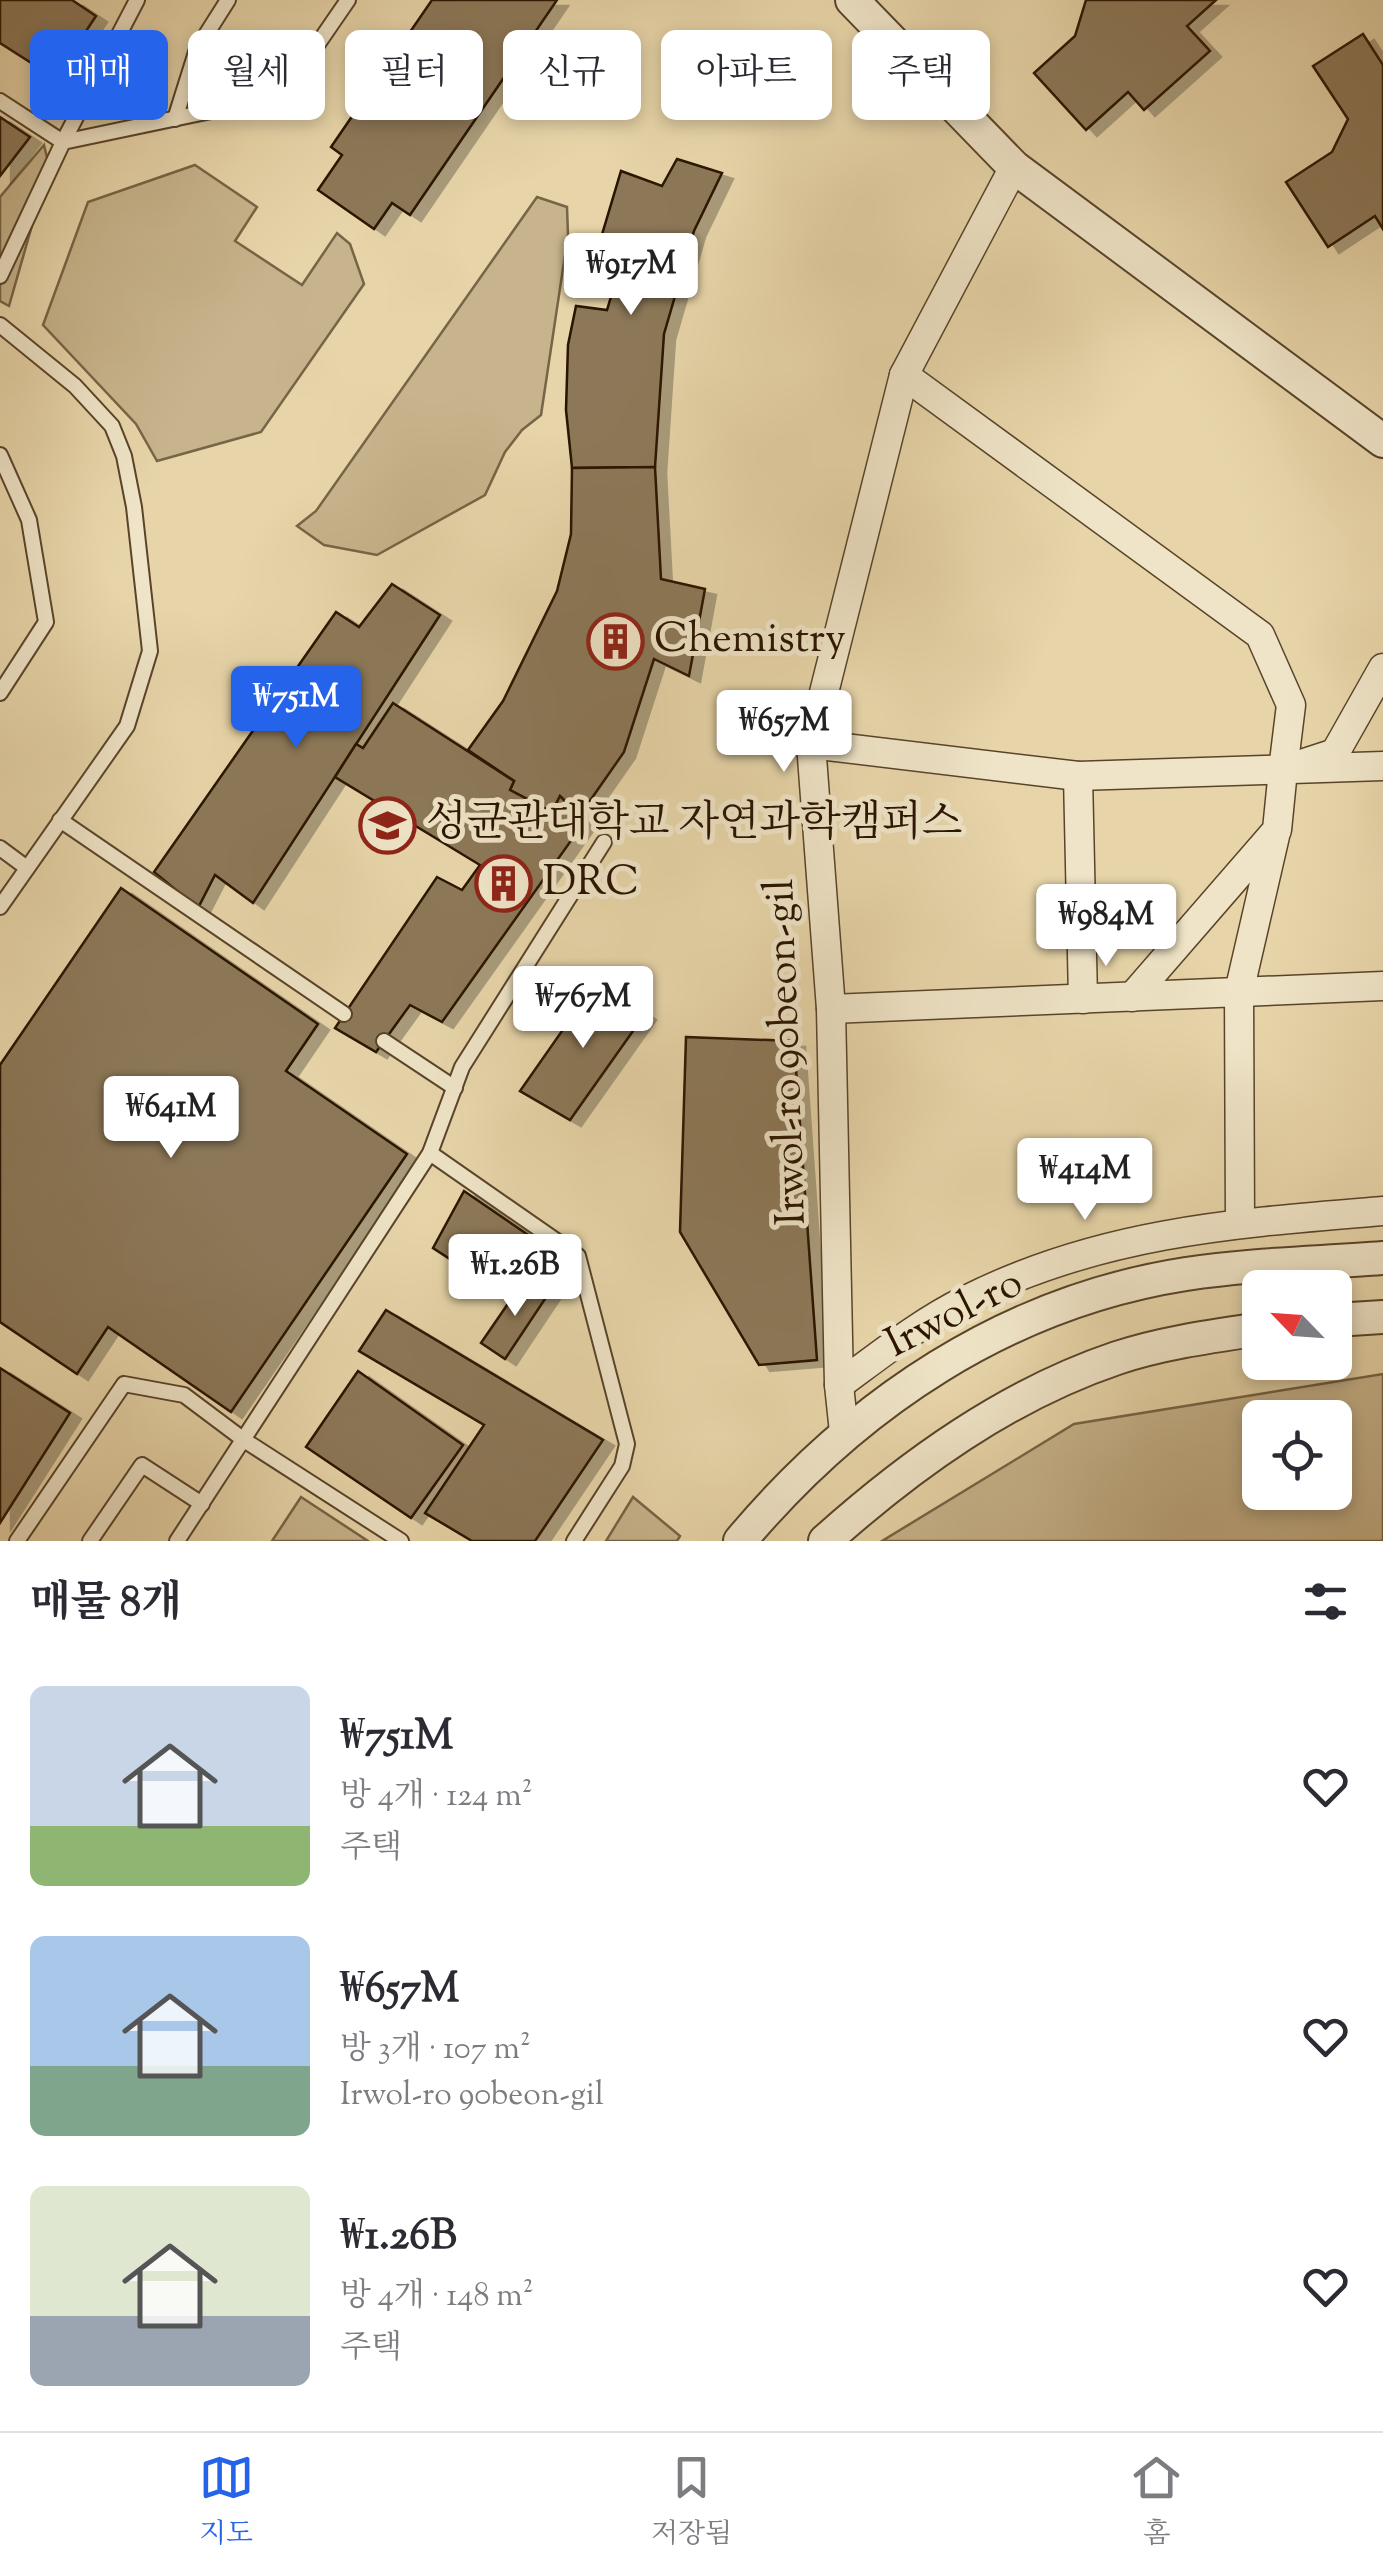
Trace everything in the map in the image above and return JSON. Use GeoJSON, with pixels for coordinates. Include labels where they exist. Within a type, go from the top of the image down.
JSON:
{"type":"FeatureCollection","features":[{"type":"Feature","properties":{"kind":"street"},"geometry":{"type":"LineString","coordinates":[[852,0],[1014,167],[1383,441]]}},
{"type":"Feature","properties":{"kind":"street","name":"Irwol-ro 90beon-gil"},"geometry":{"type":"LineString","coordinates":[[844,1432],[839,1385],[831,1009],[810,744],[904,375],[1014,167]]}},
{"type":"Feature","properties":{"kind":"street"},"geometry":{"type":"LineString","coordinates":[[904,375],[1260,635],[1291,705],[1276,830],[1239,992],[1240,1221]]}},
{"type":"Feature","properties":{"kind":"street"},"geometry":{"type":"LineString","coordinates":[[1284,770],[1336,753],[1383,668]]}},
{"type":"Feature","properties":{"kind":"street"},"geometry":{"type":"LineString","coordinates":[[810,744],[1078,776],[1383,766]]}},
{"type":"Feature","properties":{"kind":"street"},"geometry":{"type":"LineString","coordinates":[[1078,776],[1083,999]]}},
{"type":"Feature","properties":{"kind":"street"},"geometry":{"type":"LineString","coordinates":[[1132,997],[1276,830]]}},
{"type":"Feature","properties":{"kind":"street"},"geometry":{"type":"LineString","coordinates":[[831,1009],[1383,986]]}},
{"type":"Feature","properties":{"kind":"street","name":"Irwol-ro"},"geometry":{"type":"LineString","coordinates":[[839,1385],[920,1327],[1006,1282],[1138,1238],[1240,1221],[1383,1212]]}},
{"type":"Feature","properties":{"kind":"street","name":"Irwol-ro"},"geometry":{"type":"LineString","coordinates":[[740,1541],[844,1432],[878,1404],[938,1366],[1081,1301],[1185,1274],[1383,1258]]}},
{"type":"Feature","properties":{"kind":"street"},"geometry":{"type":"LineString","coordinates":[[1352,1319],[1383,1317]]}},
{"type":"Feature","properties":{"kind":"street"},"geometry":{"type":"LineString","coordinates":[[825,1541],[929,1454],[1050,1386],[1118,1358],[1242,1334]]}},
{"type":"Feature","properties":{"kind":"lane"},"geometry":{"type":"LineString","coordinates":[[0,276],[63,142],[137,0]]}},
{"type":"Feature","properties":{"kind":"lane"},"geometry":{"type":"LineString","coordinates":[[175,118],[197,49],[228,0]]}},
{"type":"Feature","properties":{"kind":"lane"},"geometry":{"type":"LineString","coordinates":[[0,100],[63,142],[282,96],[348,0]]}},
{"type":"Feature","properties":{"kind":"lane"},"geometry":{"type":"LineString","coordinates":[[0,324],[75,386],[112,426],[124,456],[144,569],[150,651],[127,726],[0,907]]}},
{"type":"Feature","properties":{"kind":"lane"},"geometry":{"type":"LineString","coordinates":[[0,456],[29,520],[46,622],[0,693]]}},
{"type":"Feature","properties":{"kind":"lane"},"geometry":{"type":"LineString","coordinates":[[60,820],[344,1014]]}},
{"type":"Feature","properties":{"kind":"lane"},"geometry":{"type":"LineString","coordinates":[[178,1541],[430,1153],[462,1068],[604,842]]}},
{"type":"Feature","properties":{"kind":"lane"},"geometry":{"type":"LineString","coordinates":[[0,848],[27,868]]}},
{"type":"Feature","properties":{"kind":"lane"},"geometry":{"type":"LineString","coordinates":[[384,1041],[455,1088]]}},
{"type":"Feature","properties":{"kind":"lane"},"geometry":{"type":"LineString","coordinates":[[430,1153],[572,1248],[580,1262],[628,1444],[622,1466],[574,1541]]}},
{"type":"Feature","properties":{"kind":"lane"},"geometry":{"type":"LineString","coordinates":[[17,1541],[124,1384],[184,1395],[244,1440],[401,1541]]}},
{"type":"Feature","properties":{"kind":"lane"},"geometry":{"type":"LineString","coordinates":[[92,1540],[142,1464],[202,1504]]}},
{"type":"Feature","properties":{"kind":"shaded area"},"geometry":{"type":"Polygon","coordinates":[[[44,145],[49,166],[9,306],[0,301],[0,197],[44,145]]]}},
{"type":"Feature","properties":{"kind":"shaded area"},"geometry":{"type":"Polygon","coordinates":[[[195,165],[257,207],[235,241],[302,285],[337,233],[350,244],[364,284],[261,432],[157,461],[136,424],[43,325],[88,202],[195,165]]]}},
{"type":"Feature","properties":{"kind":"shaded area"},"geometry":{"type":"Polygon","coordinates":[[[537,197],[567,207],[568,235],[541,415],[522,430],[505,452],[485,495],[377,555],[324,545],[297,526],[316,511],[537,197]]]}},
{"type":"Feature","properties":{"kind":"shaded area"},"geometry":{"type":"Polygon","coordinates":[[[1383,1374],[1383,1541],[882,1541],[1074,1424],[1383,1374]]]}},
{"type":"Feature","properties":{"kind":"shaded area"},"geometry":{"type":"Polygon","coordinates":[[[301,1497],[368,1541],[272,1541],[301,1497]]]}},
{"type":"Feature","properties":{"kind":"shaded area"},"geometry":{"type":"Polygon","coordinates":[[[633,1497],[680,1536],[677,1541],[606,1541],[633,1497]]]}},
{"type":"Feature","properties":{"kind":"building"},"geometry":{"type":"Polygon","coordinates":[[[0,0],[72,0],[96,16],[87,30],[30,30],[30,62],[0,43],[0,0]]]}},
{"type":"Feature","properties":{"kind":"building"},"geometry":{"type":"Polygon","coordinates":[[[432,0],[557,0],[536,30],[503,30],[503,79],[483,108],[483,30],[411,30],[432,0]]]}},
{"type":"Feature","properties":{"kind":"building"},"geometry":{"type":"Polygon","coordinates":[[[1086,0],[1216,0],[1187,26],[1210,51],[1144,110],[1128,92],[1086,130],[1034,73],[1075,36],[1086,0]]]}},
{"type":"Feature","properties":{"kind":"building"},"geometry":{"type":"Polygon","coordinates":[[[1363,34],[1383,65],[1383,229],[1375,216],[1328,247],[1286,182],[1332,152],[1348,119],[1313,66],[1363,34]]]}},
{"type":"Feature","properties":{"kind":"building"},"geometry":{"type":"Polygon","coordinates":[[[0,117],[30,137],[0,176],[0,117]]]}},
{"type":"Feature","properties":{"kind":"building"},"geometry":{"type":"Polygon","coordinates":[[[350,120],[475,120],[410,215],[392,203],[374,229],[318,190],[342,155],[331,147],[350,120]]]}},
{"type":"Feature","properties":{"kind":"building"},"geometry":{"type":"Polygon","coordinates":[[[677,159],[722,173],[694,231],[664,334],[655,467],[572,468],[566,410],[568,345],[576,306],[607,310],[615,283],[589,278],[621,171],[662,186],[677,159]]]}},
{"type":"Feature","properties":{"kind":"building","name":"Chemistry"},"geometry":{"type":"Polygon","coordinates":[[[655,467],[661,579],[705,589],[689,676],[654,659],[624,752],[580,815],[560,796],[552,812],[510,790],[514,781],[468,750],[503,701],[557,591],[571,534],[572,468],[655,467]]]}},
{"type":"Feature","properties":{"kind":"building"},"geometry":{"type":"Polygon","coordinates":[[[392,584],[440,615],[253,903],[215,875],[198,908],[154,872],[336,612],[359,627],[392,584]]]}},
{"type":"Feature","properties":{"kind":"building","name":"DRC"},"geometry":{"type":"Polygon","coordinates":[[[393,703],[514,781],[510,790],[552,812],[560,796],[585,821],[442,1022],[410,1005],[376,1052],[335,1028],[437,877],[462,890],[480,865],[335,777],[356,744],[363,748],[393,703]]]}},
{"type":"Feature","properties":{"kind":"building"},"geometry":{"type":"Polygon","coordinates":[[[121,888],[318,1024],[286,1071],[407,1154],[231,1412],[108,1327],[77,1374],[0,1322],[0,1065],[121,888]]]}},
{"type":"Feature","properties":{"kind":"building"},"geometry":{"type":"Polygon","coordinates":[[[597,981],[645,1014],[570,1120],[520,1091],[597,981]]]}},
{"type":"Feature","properties":{"kind":"building"},"geometry":{"type":"Polygon","coordinates":[[[686,1037],[794,1041],[817,1360],[759,1365],[680,1232],[686,1037]]]}},
{"type":"Feature","properties":{"kind":"building"},"geometry":{"type":"Polygon","coordinates":[[[464,1191],[540,1243],[508,1297],[433,1248],[464,1191]]]}},
{"type":"Feature","properties":{"kind":"building"},"geometry":{"type":"Polygon","coordinates":[[[525,1279],[549,1293],[505,1359],[481,1343],[525,1279]]]}},
{"type":"Feature","properties":{"kind":"building"},"geometry":{"type":"Polygon","coordinates":[[[386,1310],[603,1440],[535,1541],[472,1541],[425,1513],[484,1425],[359,1351],[386,1310]]]}},
{"type":"Feature","properties":{"kind":"building"},"geometry":{"type":"Polygon","coordinates":[[[0,1368],[70,1413],[0,1523],[0,1368]]]}},
{"type":"Feature","properties":{"kind":"building"},"geometry":{"type":"Polygon","coordinates":[[[358,1371],[463,1445],[411,1518],[306,1447],[358,1371]]]}},
{"type":"Feature","properties":{"kind":"place","name":"Chemistry"},"geometry":{"type":"Point","coordinates":[615,641]}},
{"type":"Feature","properties":{"kind":"place","name":"성균관대학교 자연과학캠퍼스"},"geometry":{"type":"Point","coordinates":[387,825]}},
{"type":"Feature","properties":{"kind":"place","name":"DRC"},"geometry":{"type":"Point","coordinates":[504,884]}}]}
